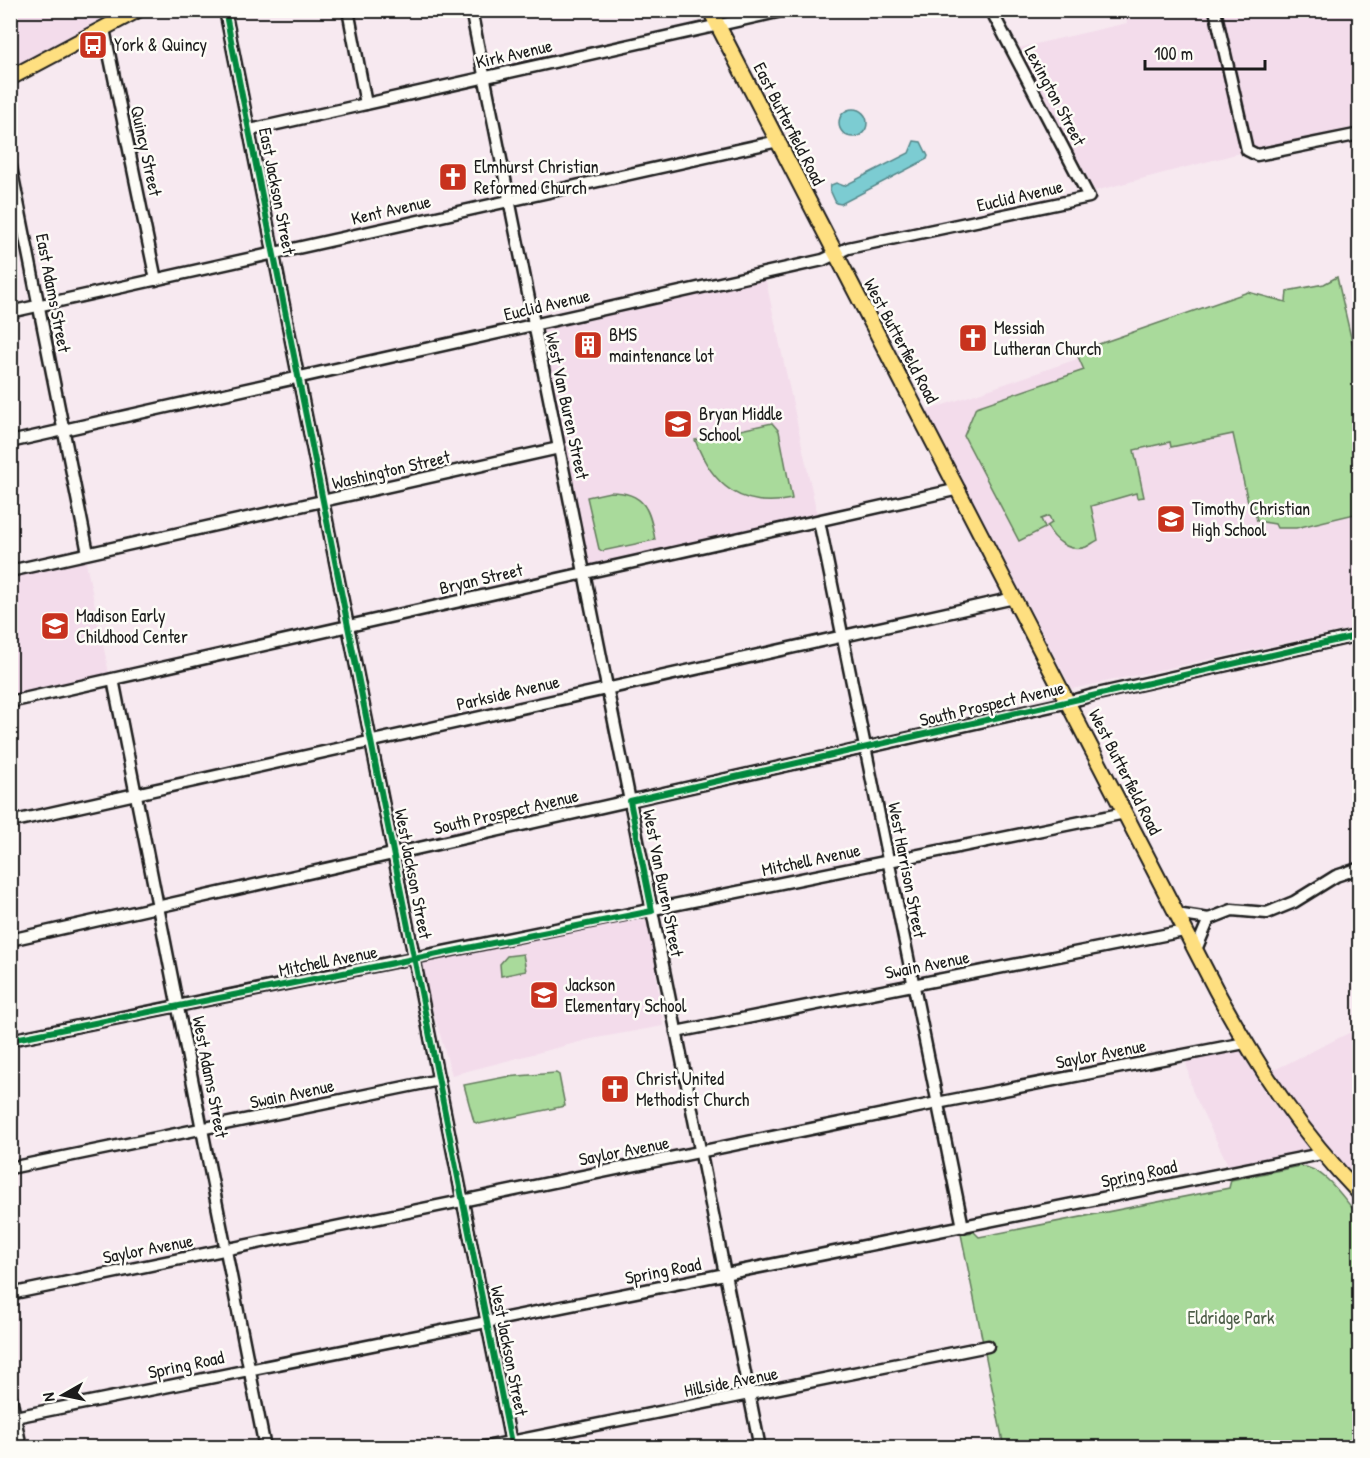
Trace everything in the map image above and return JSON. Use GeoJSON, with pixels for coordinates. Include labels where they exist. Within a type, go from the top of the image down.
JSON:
{"type":"FeatureCollection","features":[{"type":"Feature","properties":{"kind":"main road"},"geometry":{"type":"LineString","coordinates":[[10,78],[138,10]]}},
{"type":"Feature","properties":{"kind":"main road","name":"East Butterfield Road"},"geometry":{"type":"LineString","coordinates":[[710,10],[835,253]]}},
{"type":"Feature","properties":{"kind":"main road","name":"West Butterfield Road"},"geometry":{"type":"LineString","coordinates":[[835,253],[1069,702],[1184,931],[1245,1043],[1284,1104],[1321,1154],[1359,1194]]}},
{"type":"Feature","properties":{"kind":"street","name":"East Jackson Street"},"geometry":{"type":"LineString","coordinates":[[225,10],[298,378]]}},
{"type":"Feature","properties":{"kind":"street"},"geometry":{"type":"LineString","coordinates":[[348,10],[366,104]]}},
{"type":"Feature","properties":{"kind":"street","name":"West Van Buren Street"},"geometry":{"type":"LineString","coordinates":[[471,10],[760,1448]]}},
{"type":"Feature","properties":{"kind":"street","name":"Kirk Avenue"},"geometry":{"type":"LineString","coordinates":[[250,130],[786,10]]}},
{"type":"Feature","properties":{"kind":"street","name":"Lexington Street"},"geometry":{"type":"LineString","coordinates":[[991,10],[1089,197]]}},
{"type":"Feature","properties":{"kind":"street"},"geometry":{"type":"LineString","coordinates":[[1215,10],[1244,144],[1251,153],[1257,155],[1359,134]]}},
{"type":"Feature","properties":{"kind":"street","name":"Quincy Street"},"geometry":{"type":"LineString","coordinates":[[104,28],[156,280]]}},
{"type":"Feature","properties":{"kind":"street","name":"Kent Avenue"},"geometry":{"type":"LineString","coordinates":[[10,312],[778,141]]}},
{"type":"Feature","properties":{"kind":"street","name":"East Adams Street"},"geometry":{"type":"LineString","coordinates":[[10,162],[63,430]]}},
{"type":"Feature","properties":{"kind":"street","name":"Euclid Avenue"},"geometry":{"type":"LineString","coordinates":[[10,442],[824,260],[835,253],[1089,197]]}},
{"type":"Feature","properties":{"kind":"street","name":"West Jackson Street"},"geometry":{"type":"LineString","coordinates":[[298,378],[511,1444]]}},
{"type":"Feature","properties":{"kind":"street"},"geometry":{"type":"LineString","coordinates":[[63,430],[88,553]]}},
{"type":"Feature","properties":{"kind":"street","name":"Washington Street"},"geometry":{"type":"LineString","coordinates":[[10,571],[559,448]]}},
{"type":"Feature","properties":{"kind":"street","name":"Bryan Street"},"geometry":{"type":"LineString","coordinates":[[10,702],[959,489]]}},
{"type":"Feature","properties":{"kind":"street","name":"West Harrison Street"},"geometry":{"type":"LineString","coordinates":[[819,521],[963,1227]]}},
{"type":"Feature","properties":{"kind":"street","name":"Parkside Avenue"},"geometry":{"type":"LineString","coordinates":[[10,822],[1014,598]]}},
{"type":"Feature","properties":{"kind":"street","name":"South Prospect Avenue"},"geometry":{"type":"LineString","coordinates":[[10,940],[1359,635]]}},
{"type":"Feature","properties":{"kind":"street","name":"West Adams Street"},"geometry":{"type":"LineString","coordinates":[[113,679],[265,1448]]}},
{"type":"Feature","properties":{"kind":"street","name":"Mitchell Avenue"},"geometry":{"type":"LineString","coordinates":[[10,1040],[1125,813]]}},
{"type":"Feature","properties":{"kind":"street"},"geometry":{"type":"LineString","coordinates":[[1176,914],[1209,919],[1232,910],[1253,914],[1280,909],[1336,876],[1359,868]]}},
{"type":"Feature","properties":{"kind":"street"},"geometry":{"type":"LineString","coordinates":[[1195,952],[1209,919]]}},
{"type":"Feature","properties":{"kind":"street","name":"Swain Avenue"},"geometry":{"type":"LineString","coordinates":[[676,1032],[1184,931]]}},
{"type":"Feature","properties":{"kind":"street","name":"Saylor Avenue"},"geometry":{"type":"LineString","coordinates":[[10,1294],[937,1103],[1245,1043]]}},
{"type":"Feature","properties":{"kind":"street","name":"Swain Avenue"},"geometry":{"type":"LineString","coordinates":[[10,1168],[439,1080]]}},
{"type":"Feature","properties":{"kind":"street","name":"Spring Road"},"geometry":{"type":"LineString","coordinates":[[13,1417],[1321,1154]]}},
{"type":"Feature","properties":{"kind":"street","name":"Hillside Avenue"},"geometry":{"type":"LineString","coordinates":[[480,1448],[511,1444],[988,1346]]}},
{"type":"Feature","properties":{"kind":"street"},"geometry":{"type":"LineString","coordinates":[[10,1392],[13,1417],[21,1448]]}},
{"type":"Feature","properties":{"kind":"shaded area"},"geometry":{"type":"Polygon","coordinates":[[[11,10],[115,10],[115,11],[11,68],[11,10]]]}},
{"type":"Feature","properties":{"kind":"shaded area"},"geometry":{"type":"Polygon","coordinates":[[[720,11],[769,11],[725,20],[720,11]]]}},
{"type":"Feature","properties":{"kind":"shaded area"},"geometry":{"type":"Polygon","coordinates":[[[1125,11],[1359,11],[1359,126],[1263,147],[1095,191],[1018,48],[1127,23],[1125,11]]]}},
{"type":"Feature","properties":{"kind":"shaded area","name":"Bryan Middle School"},"geometry":{"type":"Polygon","coordinates":[[[764,272],[818,518],[587,568],[540,331],[765,279],[764,272]]]}},
{"type":"Feature","properties":{"kind":"shaded area","name":"Timothy Christian High School"},"geometry":{"type":"Polygon","coordinates":[[[1337,277],[1359,372],[1359,627],[1072,689],[926,411],[1077,359],[1076,352],[1248,292],[1283,303],[1286,302],[1287,291],[1324,284],[1337,277]]]}},
{"type":"Feature","properties":{"kind":"shaded area","name":"Madison Early Childhood Center"},"geometry":{"type":"Polygon","coordinates":[[[85,558],[110,678],[11,700],[10,575],[85,558]]]}},
{"type":"Feature","properties":{"kind":"shaded area","name":"Jackson Elementary School"},"geometry":{"type":"Polygon","coordinates":[[[649,917],[663,1026],[591,1039],[452,1075],[419,964],[649,917]]]}},
{"type":"Feature","properties":{"kind":"shaded area"},"geometry":{"type":"Polygon","coordinates":[[[1359,1028],[1359,1187],[1326,1151],[1268,1073],[1359,1028]]]}},
{"type":"Feature","properties":{"kind":"shaded area"},"geometry":{"type":"Polygon","coordinates":[[[1239,1048],[1264,1090],[1310,1151],[1230,1169],[1192,1090],[1186,1062],[1239,1048]]]}},
{"type":"Feature","properties":{"kind":"green space"},"geometry":{"type":"Polygon","coordinates":[[[1337,277],[1359,372],[1359,513],[1296,528],[1277,528],[1275,524],[1257,521],[1253,502],[1248,502],[1233,434],[1171,447],[1170,442],[1134,450],[1144,497],[1137,498],[1136,493],[1091,506],[1098,540],[1086,547],[1068,547],[1058,540],[1047,526],[1052,523],[1049,516],[1041,519],[1045,528],[1019,541],[964,436],[976,407],[1084,370],[1076,352],[1248,292],[1286,302],[1287,291],[1324,284],[1337,277]]]}},
{"type":"Feature","properties":{"kind":"green space"},"geometry":{"type":"Polygon","coordinates":[[[772,423],[779,431],[792,499],[758,501],[732,491],[720,482],[702,456],[695,440],[772,423]]]}},
{"type":"Feature","properties":{"kind":"green space"},"geometry":{"type":"Polygon","coordinates":[[[610,492],[631,495],[644,505],[651,520],[655,540],[602,551],[599,549],[587,497],[610,492]]]}},
{"type":"Feature","properties":{"kind":"green space"},"geometry":{"type":"Polygon","coordinates":[[[523,954],[526,971],[501,976],[500,964],[507,956],[523,954]]]}},
{"type":"Feature","properties":{"kind":"green space"},"geometry":{"type":"Polygon","coordinates":[[[556,1073],[559,1075],[565,1106],[479,1124],[474,1122],[464,1085],[505,1077],[556,1073]]]}},
{"type":"Feature","properties":{"kind":"green space","name":"Eldridge Park"},"geometry":{"type":"Polygon","coordinates":[[[1301,1166],[1310,1168],[1327,1179],[1359,1216],[1359,1447],[1004,1447],[961,1234],[974,1232],[979,1237],[1229,1188],[1231,1180],[1301,1166]]]}},
{"type":"Feature","properties":{"kind":"water"},"geometry":{"type":"Polygon","coordinates":[[[853,109],[863,113],[867,123],[863,133],[853,137],[843,133],[839,123],[843,113],[853,109]]]}},
{"type":"Feature","properties":{"kind":"water"},"geometry":{"type":"Polygon","coordinates":[[[914,141],[921,142],[928,156],[927,159],[841,204],[836,203],[830,190],[831,185],[836,183],[844,186],[909,153],[914,141]]]}},
{"type":"Feature","properties":{"kind":"cycle path"},"geometry":{"type":"LineString","coordinates":[[225,10],[512,1448]]}},
{"type":"Feature","properties":{"kind":"cycle path"},"geometry":{"type":"LineString","coordinates":[[10,1040],[652,911],[630,801],[1360,635]]}},
{"type":"Feature","properties":{"kind":"place","name":"York & Quincy"},"geometry":{"type":"Point","coordinates":[93,45]}},
{"type":"Feature","properties":{"kind":"place","name":"Elmhurst Christian Reformed Church"},"geometry":{"type":"Point","coordinates":[453,177]}},
{"type":"Feature","properties":{"kind":"place","name":"Messiah Lutheran Church"},"geometry":{"type":"Point","coordinates":[973,338]}},
{"type":"Feature","properties":{"kind":"place","name":"BMS maintenance lot"},"geometry":{"type":"Point","coordinates":[588,345]}},
{"type":"Feature","properties":{"kind":"place","name":"Bryan Middle School"},"geometry":{"type":"Point","coordinates":[678,424]}},
{"type":"Feature","properties":{"kind":"place","name":"Timothy Christian High School"},"geometry":{"type":"Point","coordinates":[1171,519]}},
{"type":"Feature","properties":{"kind":"place","name":"Madison Early Childhood Center"},"geometry":{"type":"Point","coordinates":[55,626]}},
{"type":"Feature","properties":{"kind":"place","name":"Jackson Elementary School"},"geometry":{"type":"Point","coordinates":[544,995]}},
{"type":"Feature","properties":{"kind":"place","name":"Christ United Methodist Church"},"geometry":{"type":"Point","coordinates":[615,1089]}}]}
